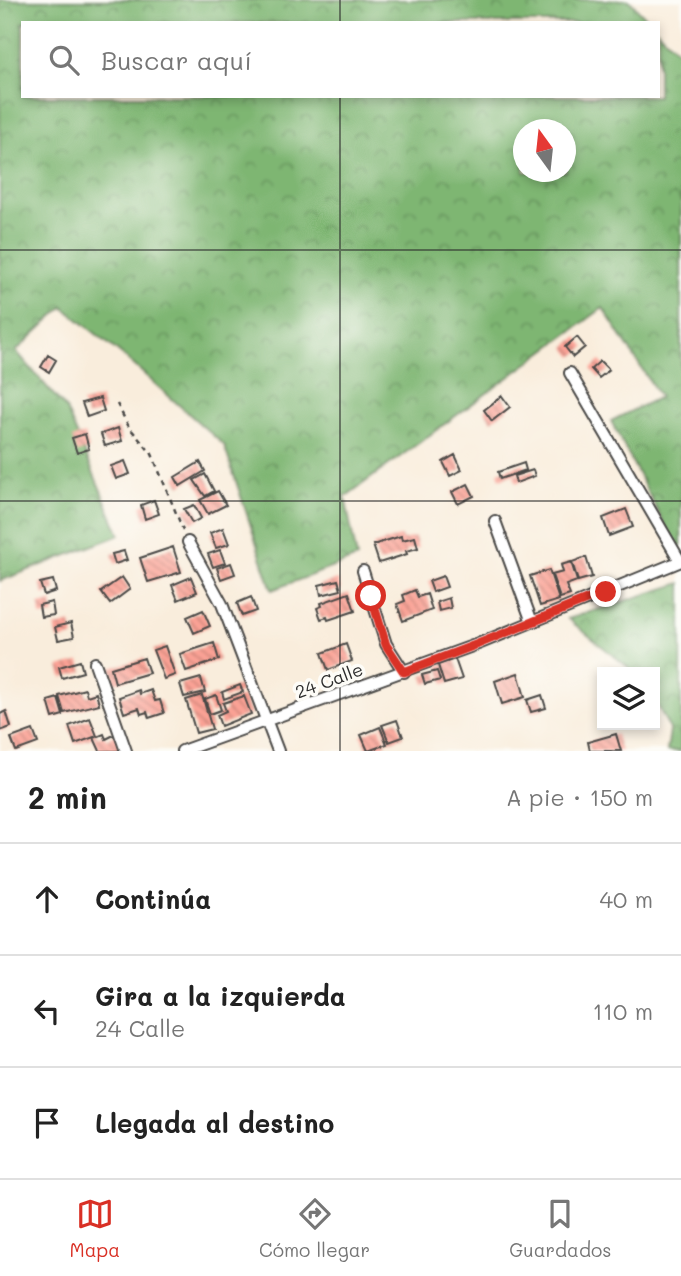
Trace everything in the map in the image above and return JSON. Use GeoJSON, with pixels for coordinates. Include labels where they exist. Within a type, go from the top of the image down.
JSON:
{"type":"FeatureCollection","features":[{"type":"Feature","properties":{"kind":"street"},"geometry":{"type":"LineString","coordinates":[[570,373],[681,561]]}},
{"type":"Feature","properties":{"kind":"street"},"geometry":{"type":"LineString","coordinates":[[495,521],[533,622]]}},
{"type":"Feature","properties":{"kind":"street"},"geometry":{"type":"LineString","coordinates":[[188,542],[222,604],[278,751]]}},
{"type":"Feature","properties":{"kind":"street","name":"24 Calle"},"geometry":{"type":"LineString","coordinates":[[182,751],[404,672],[681,561]]}},
{"type":"Feature","properties":{"kind":"street"},"geometry":{"type":"LineString","coordinates":[[363,571],[386,645],[404,672]]}},
{"type":"Feature","properties":{"kind":"street"},"geometry":{"type":"LineString","coordinates":[[95,663],[126,751]]}},
{"type":"Feature","properties":{"kind":"path"},"geometry":{"type":"LineString","coordinates":[[117,404],[129,427],[152,454],[188,542]]}},
{"type":"Feature","properties":{"kind":"green space"},"geometry":{"type":"Polygon","coordinates":[[[0,0],[629,0],[649,21],[21,21],[21,98],[660,98],[660,33],[681,51],[681,545],[676,547],[611,421],[660,397],[603,308],[345,497],[357,558],[272,590],[224,445],[127,359],[63,307],[16,351],[66,409],[120,535],[0,581],[0,0]]]}},
{"type":"Feature","properties":{"kind":"green space"},"geometry":{"type":"Polygon","coordinates":[[[681,583],[681,751],[667,751],[670,730],[660,710],[660,667],[628,667],[568,619],[681,583]]]}},
{"type":"Feature","properties":{"kind":"building"},"geometry":{"type":"Polygon","coordinates":[[[577,337],[585,347],[573,357],[565,347],[577,337]]]}},
{"type":"Feature","properties":{"kind":"building"},"geometry":{"type":"Polygon","coordinates":[[[48,355],[56,360],[49,372],[41,367],[48,355]]]}},
{"type":"Feature","properties":{"kind":"building"},"geometry":{"type":"Polygon","coordinates":[[[600,361],[609,370],[599,378],[591,369],[600,361]]]}},
{"type":"Feature","properties":{"kind":"building"},"geometry":{"type":"Polygon","coordinates":[[[502,396],[510,407],[492,421],[484,410],[502,396]]]}},
{"type":"Feature","properties":{"kind":"building"},"geometry":{"type":"Polygon","coordinates":[[[100,398],[104,411],[87,417],[82,403],[100,398]]]}},
{"type":"Feature","properties":{"kind":"building"},"geometry":{"type":"Polygon","coordinates":[[[118,428],[122,441],[105,446],[101,434],[118,428]]]}},
{"type":"Feature","properties":{"kind":"building"},"geometry":{"type":"Polygon","coordinates":[[[85,434],[89,449],[77,453],[72,438],[85,434]]]}},
{"type":"Feature","properties":{"kind":"building"},"geometry":{"type":"Polygon","coordinates":[[[455,455],[462,470],[450,476],[443,462],[455,455]]]}},
{"type":"Feature","properties":{"kind":"building"},"geometry":{"type":"Polygon","coordinates":[[[125,461],[130,474],[116,479],[111,466],[125,461]]]}},
{"type":"Feature","properties":{"kind":"building"},"geometry":{"type":"Polygon","coordinates":[[[200,462],[205,471],[180,486],[175,477],[200,462]]]}},
{"type":"Feature","properties":{"kind":"building"},"geometry":{"type":"Polygon","coordinates":[[[524,463],[526,470],[500,479],[498,472],[524,463]]]}},
{"type":"Feature","properties":{"kind":"building"},"geometry":{"type":"Polygon","coordinates":[[[533,470],[535,476],[516,483],[514,476],[533,470]]]}},
{"type":"Feature","properties":{"kind":"building"},"geometry":{"type":"Polygon","coordinates":[[[205,474],[214,491],[205,496],[194,480],[205,474]]]}},
{"type":"Feature","properties":{"kind":"building"},"geometry":{"type":"Polygon","coordinates":[[[468,484],[474,496],[458,504],[452,492],[468,484]]]}},
{"type":"Feature","properties":{"kind":"building"},"geometry":{"type":"Polygon","coordinates":[[[218,491],[226,505],[208,514],[200,500],[218,491]]]}},
{"type":"Feature","properties":{"kind":"building"},"geometry":{"type":"Polygon","coordinates":[[[154,500],[159,514],[145,519],[141,505],[154,500]]]}},
{"type":"Feature","properties":{"kind":"building"},"geometry":{"type":"Polygon","coordinates":[[[194,505],[201,518],[192,523],[184,509],[194,505]]]}},
{"type":"Feature","properties":{"kind":"building"},"geometry":{"type":"Polygon","coordinates":[[[626,509],[633,527],[609,536],[603,518],[626,509]]]}},
{"type":"Feature","properties":{"kind":"building"},"geometry":{"type":"Polygon","coordinates":[[[223,528],[229,544],[216,548],[210,533],[223,528]]]}},
{"type":"Feature","properties":{"kind":"building"},"geometry":{"type":"Polygon","coordinates":[[[401,536],[402,540],[415,537],[418,548],[379,563],[373,545],[401,536]]]}},
{"type":"Feature","properties":{"kind":"building"},"geometry":{"type":"Polygon","coordinates":[[[173,547],[181,572],[148,582],[140,558],[173,547]]]}},
{"type":"Feature","properties":{"kind":"building"},"geometry":{"type":"Polygon","coordinates":[[[220,550],[225,563],[213,567],[208,554],[220,550]]]}},
{"type":"Feature","properties":{"kind":"building"},"geometry":{"type":"Polygon","coordinates":[[[124,551],[127,560],[115,564],[112,554],[124,551]]]}},
{"type":"Feature","properties":{"kind":"building"},"geometry":{"type":"Polygon","coordinates":[[[586,557],[592,577],[578,581],[572,562],[586,557]]]}},
{"type":"Feature","properties":{"kind":"building"},"geometry":{"type":"Polygon","coordinates":[[[571,562],[577,581],[566,585],[570,595],[560,598],[552,575],[563,572],[561,565],[571,562]]]}},
{"type":"Feature","properties":{"kind":"building"},"geometry":{"type":"Polygon","coordinates":[[[231,563],[235,574],[221,579],[217,568],[231,563]]]}},
{"type":"Feature","properties":{"kind":"building"},"geometry":{"type":"Polygon","coordinates":[[[549,570],[559,600],[540,606],[530,576],[549,570]]]}},
{"type":"Feature","properties":{"kind":"building"},"geometry":{"type":"Polygon","coordinates":[[[443,576],[447,587],[433,592],[429,581],[443,576]]]}},
{"type":"Feature","properties":{"kind":"building"},"geometry":{"type":"Polygon","coordinates":[[[122,577],[130,589],[110,604],[101,592],[122,577]]]}},
{"type":"Feature","properties":{"kind":"building"},"geometry":{"type":"Polygon","coordinates":[[[191,577],[197,592],[178,600],[172,585],[191,577]]]}},
{"type":"Feature","properties":{"kind":"building"},"geometry":{"type":"Polygon","coordinates":[[[53,580],[56,591],[44,595],[40,583],[53,580]]]}},
{"type":"Feature","properties":{"kind":"building"},"geometry":{"type":"Polygon","coordinates":[[[338,580],[341,590],[321,595],[319,585],[338,580]]]}},
{"type":"Feature","properties":{"kind":"building"},"geometry":{"type":"Polygon","coordinates":[[[415,590],[418,597],[427,594],[432,610],[403,621],[397,604],[405,601],[403,595],[415,590]]]}},
{"type":"Feature","properties":{"kind":"building"},"geometry":{"type":"Polygon","coordinates":[[[349,593],[355,611],[328,620],[327,617],[321,619],[317,608],[322,606],[321,603],[349,593]]]}},
{"type":"Feature","properties":{"kind":"building"},"geometry":{"type":"Polygon","coordinates":[[[251,597],[256,611],[242,616],[237,603],[251,597]]]}},
{"type":"Feature","properties":{"kind":"building"},"geometry":{"type":"Polygon","coordinates":[[[449,598],[451,608],[439,611],[437,602],[449,598]]]}},
{"type":"Feature","properties":{"kind":"building"},"geometry":{"type":"Polygon","coordinates":[[[52,602],[54,615],[41,617],[39,605],[52,602]]]}},
{"type":"Feature","properties":{"kind":"building"},"geometry":{"type":"Polygon","coordinates":[[[203,610],[210,626],[194,633],[187,617],[203,610]]]}},
{"type":"Feature","properties":{"kind":"building"},"geometry":{"type":"Polygon","coordinates":[[[71,623],[74,637],[58,640],[55,627],[71,623]]]}},
{"type":"Feature","properties":{"kind":"building"},"geometry":{"type":"Polygon","coordinates":[[[214,643],[219,660],[186,671],[180,654],[214,643]]]}},
{"type":"Feature","properties":{"kind":"building"},"geometry":{"type":"Polygon","coordinates":[[[346,644],[352,661],[328,670],[322,653],[346,644]]]}},
{"type":"Feature","properties":{"kind":"building"},"geometry":{"type":"Polygon","coordinates":[[[165,646],[175,675],[164,679],[153,650],[165,646]]]}},
{"type":"Feature","properties":{"kind":"building"},"geometry":{"type":"Polygon","coordinates":[[[144,658],[149,673],[115,683],[111,668],[144,658]]]}},
{"type":"Feature","properties":{"kind":"building"},"geometry":{"type":"Polygon","coordinates":[[[455,659],[462,679],[444,684],[438,665],[455,659]]]}},
{"type":"Feature","properties":{"kind":"building"},"geometry":{"type":"Polygon","coordinates":[[[80,661],[83,672],[62,678],[59,667],[80,661]]]}},
{"type":"Feature","properties":{"kind":"building"},"geometry":{"type":"Polygon","coordinates":[[[437,671],[440,680],[425,684],[422,675],[437,671]]]}},
{"type":"Feature","properties":{"kind":"building"},"geometry":{"type":"Polygon","coordinates":[[[518,673],[525,697],[502,704],[495,681],[518,673]]]}},
{"type":"Feature","properties":{"kind":"building"},"geometry":{"type":"Polygon","coordinates":[[[201,678],[205,692],[184,697],[180,684],[201,678]]]}},
{"type":"Feature","properties":{"kind":"building"},"geometry":{"type":"Polygon","coordinates":[[[240,685],[243,692],[224,699],[222,692],[240,685]]]}},
{"type":"Feature","properties":{"kind":"building"},"geometry":{"type":"Polygon","coordinates":[[[85,689],[87,696],[96,693],[99,704],[64,713],[59,696],[85,689]]]}},
{"type":"Feature","properties":{"kind":"building"},"geometry":{"type":"Polygon","coordinates":[[[139,690],[140,694],[151,690],[155,701],[160,700],[164,713],[149,718],[147,712],[141,714],[139,708],[124,713],[119,697],[139,690]]]}},
{"type":"Feature","properties":{"kind":"building"},"geometry":{"type":"Polygon","coordinates":[[[202,695],[212,729],[196,733],[186,700],[202,695]]]}},
{"type":"Feature","properties":{"kind":"building"},"geometry":{"type":"Polygon","coordinates":[[[216,695],[221,710],[210,714],[205,699],[216,695]]]}},
{"type":"Feature","properties":{"kind":"building"},"geometry":{"type":"Polygon","coordinates":[[[542,695],[546,708],[531,712],[527,700],[542,695]]]}},
{"type":"Feature","properties":{"kind":"building"},"geometry":{"type":"Polygon","coordinates":[[[244,696],[251,714],[221,726],[217,715],[226,711],[223,703],[244,696]]]}},
{"type":"Feature","properties":{"kind":"building"},"geometry":{"type":"Polygon","coordinates":[[[58,698],[63,715],[53,718],[48,701],[58,698]]]}},
{"type":"Feature","properties":{"kind":"building"},"geometry":{"type":"Polygon","coordinates":[[[6,711],[11,727],[0,731],[0,714],[6,711]]]}},
{"type":"Feature","properties":{"kind":"building"},"geometry":{"type":"Polygon","coordinates":[[[90,718],[97,736],[75,744],[69,726],[90,718]]]}},
{"type":"Feature","properties":{"kind":"building"},"geometry":{"type":"Polygon","coordinates":[[[397,720],[403,737],[389,742],[382,725],[397,720]]]}},
{"type":"Feature","properties":{"kind":"building"},"geometry":{"type":"Polygon","coordinates":[[[380,727],[387,744],[368,751],[361,735],[380,727]]]}},
{"type":"Feature","properties":{"kind":"building"},"geometry":{"type":"Polygon","coordinates":[[[33,730],[38,743],[16,751],[11,738],[33,730]]]}},
{"type":"Feature","properties":{"kind":"building"},"geometry":{"type":"Polygon","coordinates":[[[104,734],[106,739],[116,734],[123,751],[100,751],[94,738],[104,734]]]}},
{"type":"Feature","properties":{"kind":"building"},"geometry":{"type":"Polygon","coordinates":[[[616,734],[621,751],[590,751],[588,742],[616,734]]]}},
{"type":"Feature","properties":{"kind":"route"},"geometry":{"type":"LineString","coordinates":[[371,596],[386,645],[404,672],[606,592]]}}]}
